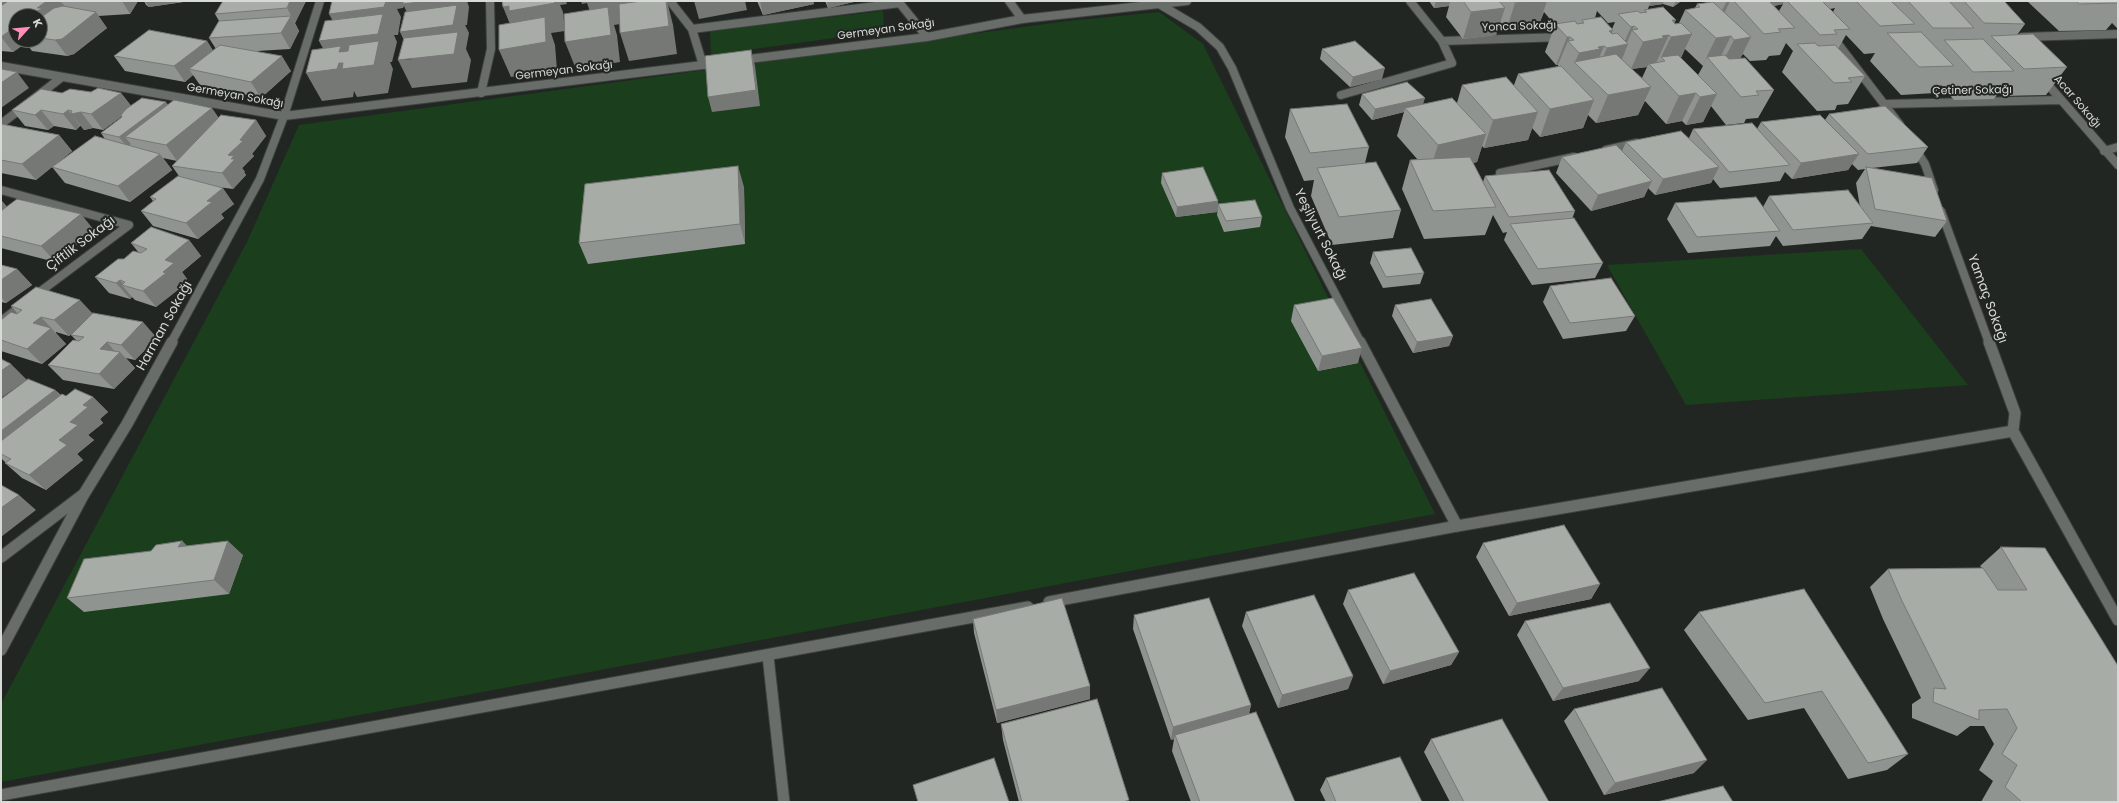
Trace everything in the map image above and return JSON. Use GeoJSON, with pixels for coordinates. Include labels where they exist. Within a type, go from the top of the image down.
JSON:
{"type":"FeatureCollection","features":[{"type":"Feature","properties":{"kind":"street","name":"Harman Sokağı"},"geometry":{"type":"LineString","coordinates":[[1,650],[84,494],[127,424],[260,179],[284,116],[320,1]]}},
{"type":"Feature","properties":{"kind":"street"},"geometry":{"type":"LineString","coordinates":[[481,93],[491,49],[490,1]]}},
{"type":"Feature","properties":{"kind":"street"},"geometry":{"type":"LineString","coordinates":[[670,1],[692,29],[703,65]]}},
{"type":"Feature","properties":{"kind":"street"},"geometry":{"type":"LineString","coordinates":[[1009,1],[1022,19]]}},
{"type":"Feature","properties":{"kind":"street"},"geometry":{"type":"LineString","coordinates":[[1133,4],[1159,4],[1187,1]]}},
{"type":"Feature","properties":{"kind":"street"},"geometry":{"type":"LineString","coordinates":[[1341,95],[1452,63],[1442,41],[1410,1]]}},
{"type":"Feature","properties":{"kind":"street"},"geometry":{"type":"LineString","coordinates":[[692,29],[899,2],[927,37]]}},
{"type":"Feature","properties":{"kind":"street","name":"Germeyan Sokağı"},"geometry":{"type":"LineString","coordinates":[[1,66],[284,116],[927,37],[1022,19],[1133,4]]}},
{"type":"Feature","properties":{"kind":"street","name":"Yeşilyurt Sokağı"},"geometry":{"type":"LineString","coordinates":[[1159,4],[1198,26],[1220,47],[1232,68],[1290,208],[1457,526]]}},
{"type":"Feature","properties":{"kind":"street","name":"Yamaç Sokağı"},"geometry":{"type":"LineString","coordinates":[[1826,30],[1895,116],[1925,164],[2015,413],[2013,431]]}},
{"type":"Feature","properties":{"kind":"street"},"geometry":{"type":"LineString","coordinates":[[2015,37],[2118,34]]}},
{"type":"Feature","properties":{"kind":"street","name":"Yonca Sokağı"},"geometry":{"type":"LineString","coordinates":[[1442,41],[1569,37]]}},
{"type":"Feature","properties":{"kind":"street","name":"Acar Sokağı"},"geometry":{"type":"LineString","coordinates":[[2036,71],[2104,151],[2118,165]]}},
{"type":"Feature","properties":{"kind":"street"},"geometry":{"type":"LineString","coordinates":[[1,124],[62,77]]}},
{"type":"Feature","properties":{"kind":"street","name":"Çetiner Sokağı"},"geometry":{"type":"LineString","coordinates":[[1885,104],[2060,100]]}},
{"type":"Feature","properties":{"kind":"street"},"geometry":{"type":"LineString","coordinates":[[1880,117],[1895,116]]}},
{"type":"Feature","properties":{"kind":"street"},"geometry":{"type":"LineString","coordinates":[[1601,151],[1648,141]]}},
{"type":"Feature","properties":{"kind":"street"},"geometry":{"type":"LineString","coordinates":[[2104,151],[2118,147]]}},
{"type":"Feature","properties":{"kind":"street"},"geometry":{"type":"LineString","coordinates":[[1500,173],[1586,154]]}},
{"type":"Feature","properties":{"kind":"street","name":"Çiftlik Sokağı"},"geometry":{"type":"LineString","coordinates":[[1,190],[129,225],[1,321]]}},
{"type":"Feature","properties":{"kind":"street"},"geometry":{"type":"LineString","coordinates":[[1,795],[768,656],[1457,526],[2013,431],[2118,620]]}},
{"type":"Feature","properties":{"kind":"street"},"geometry":{"type":"LineString","coordinates":[[1,557],[84,494]]}},
{"type":"Feature","properties":{"kind":"street"},"geometry":{"type":"LineString","coordinates":[[768,656],[784,802]]}},
{"type":"Feature","properties":{"kind":"green space"},"geometry":{"type":"Polygon","coordinates":[[[883,11],[884,31],[711,55],[710,31],[883,11]]]}},
{"type":"Feature","properties":{"kind":"green space"},"geometry":{"type":"Polygon","coordinates":[[[1159,12],[1203,44],[1435,514],[1,782],[1,704],[247,242],[299,125],[1068,21],[1159,12]]]}},
{"type":"Feature","properties":{"kind":"green space"},"geometry":{"type":"Polygon","coordinates":[[[1861,249],[1968,385],[1686,405],[1607,265],[1861,249]]]}},
{"type":"Feature","properties":{"kind":"building"},"geometry":{"type":"Polygon","coordinates":[[[8,1],[47,1],[37,8],[8,8],[8,32],[1,37],[1,6],[8,1]]]}},
{"type":"Feature","properties":{"kind":"building"},"geometry":{"type":"Polygon","coordinates":[[[223,1],[290,1],[287,8],[215,14],[223,1]]]}},
{"type":"Feature","properties":{"kind":"building"},"geometry":{"type":"Polygon","coordinates":[[[332,1],[386,1],[384,7],[329,14],[332,1]]]}},
{"type":"Feature","properties":{"kind":"building"},"geometry":{"type":"Polygon","coordinates":[[[403,1],[427,1],[403,4],[403,1]]]}},
{"type":"Feature","properties":{"kind":"building"},"geometry":{"type":"Polygon","coordinates":[[[502,1],[554,1],[555,3],[509,11],[509,6],[503,7],[502,1]]]}},
{"type":"Feature","properties":{"kind":"building"},"geometry":{"type":"Polygon","coordinates":[[[642,1],[666,1],[669,26],[620,33],[619,4],[642,1]]]}},
{"type":"Feature","properties":{"kind":"building"},"geometry":{"type":"Polygon","coordinates":[[[1463,1],[1499,1],[1505,8],[1471,12],[1463,1]]]}},
{"type":"Feature","properties":{"kind":"building"},"geometry":{"type":"Polygon","coordinates":[[[1513,1],[1532,1],[1515,3],[1513,1]]]}},
{"type":"Feature","properties":{"kind":"building"},"geometry":{"type":"Polygon","coordinates":[[[1734,1],[1769,1],[1795,28],[1778,29],[1781,32],[1764,34],[1734,1]]]}},
{"type":"Feature","properties":{"kind":"building"},"geometry":{"type":"Polygon","coordinates":[[[1787,1],[1822,1],[1850,29],[1834,30],[1837,34],[1820,35],[1787,1]]]}},
{"type":"Feature","properties":{"kind":"building"},"geometry":{"type":"Polygon","coordinates":[[[1856,1],[1891,1],[1915,24],[1880,26],[1856,1]]]}},
{"type":"Feature","properties":{"kind":"building"},"geometry":{"type":"Polygon","coordinates":[[[1908,1],[1949,1],[1974,28],[1933,28],[1908,1]]]}},
{"type":"Feature","properties":{"kind":"building"},"geometry":{"type":"Polygon","coordinates":[[[1964,1],[2004,1],[2025,24],[1984,23],[1964,1]]]}},
{"type":"Feature","properties":{"kind":"building"},"geometry":{"type":"Polygon","coordinates":[[[2076,1],[2118,1],[2118,3],[2079,4],[2076,1]]]}},
{"type":"Feature","properties":{"kind":"building"},"geometry":{"type":"Polygon","coordinates":[[[1713,2],[1751,37],[1734,40],[1731,36],[1716,38],[1685,10],[1700,7],[1697,4],[1713,2]]]}},
{"type":"Feature","properties":{"kind":"building"},"geometry":{"type":"Polygon","coordinates":[[[457,5],[453,25],[400,32],[405,12],[457,5]]]}},
{"type":"Feature","properties":{"kind":"building"},"geometry":{"type":"Polygon","coordinates":[[[63,6],[96,12],[62,39],[55,40],[48,39],[48,12],[54,8],[63,6]]]}},
{"type":"Feature","properties":{"kind":"building"},"geometry":{"type":"Polygon","coordinates":[[[608,7],[611,35],[565,42],[564,14],[608,7]]]}},
{"type":"Feature","properties":{"kind":"building"},"geometry":{"type":"Polygon","coordinates":[[[1663,7],[1676,20],[1672,20],[1675,24],[1681,23],[1692,34],[1671,37],[1669,35],[1662,36],[1664,38],[1643,42],[1632,30],[1638,29],[1634,26],[1631,27],[1618,14],[1638,11],[1640,13],[1647,12],[1644,10],[1663,7]]]}},
{"type":"Feature","properties":{"kind":"building"},"geometry":{"type":"Polygon","coordinates":[[[383,14],[378,34],[319,41],[325,21],[383,14]]]}},
{"type":"Feature","properties":{"kind":"building"},"geometry":{"type":"Polygon","coordinates":[[[291,16],[281,33],[209,38],[219,21],[291,16]]]}},
{"type":"Feature","properties":{"kind":"building"},"geometry":{"type":"Polygon","coordinates":[[[545,17],[546,42],[499,50],[499,25],[545,17]]]}},
{"type":"Feature","properties":{"kind":"building"},"geometry":{"type":"Polygon","coordinates":[[[1601,17],[1613,30],[1609,31],[1612,34],[1617,33],[1628,44],[1607,48],[1604,46],[1598,47],[1600,49],[1579,53],[1568,41],[1574,40],[1567,37],[1555,24],[1575,21],[1577,24],[1584,23],[1582,20],[1601,17]]]}},
{"type":"Feature","properties":{"kind":"building"},"geometry":{"type":"Polygon","coordinates":[[[149,30],[207,41],[174,66],[114,56],[149,30]]]}},
{"type":"Feature","properties":{"kind":"building"},"geometry":{"type":"Polygon","coordinates":[[[458,32],[454,54],[398,60],[404,38],[458,32]]]}},
{"type":"Feature","properties":{"kind":"building"},"geometry":{"type":"Polygon","coordinates":[[[1921,32],[1954,66],[1919,67],[1887,33],[1921,32]]]}},
{"type":"Feature","properties":{"kind":"building"},"geometry":{"type":"Polygon","coordinates":[[[2033,34],[2067,67],[2024,69],[1991,36],[2033,34]]]}},
{"type":"Feature","properties":{"kind":"building"},"geometry":{"type":"Polygon","coordinates":[[[1983,39],[2014,71],[1973,72],[1944,40],[1983,39]]]}},
{"type":"Feature","properties":{"kind":"building"},"geometry":{"type":"Polygon","coordinates":[[[379,41],[374,65],[342,69],[343,63],[339,63],[337,69],[306,73],[312,50],[341,46],[339,52],[348,51],[349,45],[379,41]]]}},
{"type":"Feature","properties":{"kind":"building"},"geometry":{"type":"Polygon","coordinates":[[[1355,41],[1385,68],[1353,77],[1322,49],[1355,41]]]}},
{"type":"Feature","properties":{"kind":"building"},"geometry":{"type":"Polygon","coordinates":[[[1815,43],[1818,46],[1835,45],[1865,76],[1848,78],[1852,82],[1834,83],[1797,44],[1815,43]]]}},
{"type":"Feature","properties":{"kind":"building"},"geometry":{"type":"Polygon","coordinates":[[[220,45],[282,56],[251,82],[189,69],[220,45]]]}},
{"type":"Feature","properties":{"kind":"building"},"geometry":{"type":"Polygon","coordinates":[[[751,50],[756,90],[708,97],[705,56],[751,50]]]}},
{"type":"Feature","properties":{"kind":"building"},"geometry":{"type":"Polygon","coordinates":[[[1616,54],[1651,87],[1608,95],[1574,62],[1616,54]]]}},
{"type":"Feature","properties":{"kind":"building"},"geometry":{"type":"Polygon","coordinates":[[[1678,55],[1717,94],[1700,97],[1696,93],[1679,96],[1649,64],[1665,61],[1661,57],[1678,55]]]}},
{"type":"Feature","properties":{"kind":"building"},"geometry":{"type":"Polygon","coordinates":[[[1725,55],[1729,59],[1745,58],[1774,90],[1756,91],[1759,95],[1741,97],[1707,57],[1725,55]]]}},
{"type":"Feature","properties":{"kind":"building"},"geometry":{"type":"Polygon","coordinates":[[[1561,66],[1594,100],[1550,109],[1518,74],[1561,66]]]}},
{"type":"Feature","properties":{"kind":"building"},"geometry":{"type":"Polygon","coordinates":[[[1,69],[17,72],[1,83],[1,69]]]}},
{"type":"Feature","properties":{"kind":"building"},"geometry":{"type":"Polygon","coordinates":[[[1506,77],[1538,112],[1493,120],[1462,85],[1506,77]]]}},
{"type":"Feature","properties":{"kind":"building"},"geometry":{"type":"Polygon","coordinates":[[[1407,82],[1425,98],[1375,109],[1362,94],[1407,82]]]}},
{"type":"Feature","properties":{"kind":"building"},"geometry":{"type":"Polygon","coordinates":[[[98,88],[121,93],[91,114],[81,112],[71,114],[72,111],[68,110],[63,114],[41,110],[35,115],[12,110],[41,89],[62,93],[70,89],[91,92],[98,88]]]}},
{"type":"Feature","properties":{"kind":"building"},"geometry":{"type":"Polygon","coordinates":[[[142,98],[166,102],[119,137],[101,133],[122,117],[121,115],[126,109],[142,98]]]}},
{"type":"Feature","properties":{"kind":"building"},"geometry":{"type":"Polygon","coordinates":[[[1452,98],[1486,134],[1438,145],[1405,108],[1452,98]]]}},
{"type":"Feature","properties":{"kind":"building"},"geometry":{"type":"Polygon","coordinates":[[[174,100],[212,108],[166,145],[125,137],[174,100]]]}},
{"type":"Feature","properties":{"kind":"building"},"geometry":{"type":"Polygon","coordinates":[[[1347,104],[1369,147],[1310,153],[1290,109],[1347,104]]]}},
{"type":"Feature","properties":{"kind":"building"},"geometry":{"type":"Polygon","coordinates":[[[1885,106],[1928,147],[1868,154],[1829,114],[1885,106]]]}},
{"type":"Feature","properties":{"kind":"building"},"geometry":{"type":"Polygon","coordinates":[[[221,115],[256,120],[240,140],[243,141],[228,155],[234,156],[231,159],[235,159],[222,173],[172,166],[221,115]]]}},
{"type":"Feature","properties":{"kind":"building"},"geometry":{"type":"Polygon","coordinates":[[[1820,115],[1859,154],[1801,163],[1761,122],[1820,115]]]}},
{"type":"Feature","properties":{"kind":"building"},"geometry":{"type":"Polygon","coordinates":[[[1752,123],[1790,165],[1729,172],[1693,129],[1752,123]]]}},
{"type":"Feature","properties":{"kind":"building"},"geometry":{"type":"Polygon","coordinates":[[[1,124],[59,135],[22,164],[1,160],[1,124]]]}},
{"type":"Feature","properties":{"kind":"building"},"geometry":{"type":"Polygon","coordinates":[[[1681,131],[1719,167],[1663,179],[1626,142],[1681,131]]]}},
{"type":"Feature","properties":{"kind":"building"},"geometry":{"type":"Polygon","coordinates":[[[95,136],[160,154],[118,186],[52,167],[95,136]]]}},
{"type":"Feature","properties":{"kind":"building"},"geometry":{"type":"Polygon","coordinates":[[[1616,145],[1652,181],[1598,195],[1562,157],[1616,145]]]}},
{"type":"Feature","properties":{"kind":"building"},"geometry":{"type":"Polygon","coordinates":[[[1470,157],[1496,207],[1433,211],[1410,160],[1470,157]]]}},
{"type":"Feature","properties":{"kind":"building"},"geometry":{"type":"Polygon","coordinates":[[[1376,162],[1401,210],[1339,217],[1317,168],[1376,162]]]}},
{"type":"Feature","properties":{"kind":"building"},"geometry":{"type":"Polygon","coordinates":[[[738,166],[740,224],[579,243],[585,184],[738,166]]]}},
{"type":"Feature","properties":{"kind":"building"},"geometry":{"type":"Polygon","coordinates":[[[1203,167],[1218,201],[1177,207],[1162,173],[1203,167]]]}},
{"type":"Feature","properties":{"kind":"building"},"geometry":{"type":"Polygon","coordinates":[[[1866,167],[1932,178],[1947,221],[1875,209],[1866,167]]]}},
{"type":"Feature","properties":{"kind":"building"},"geometry":{"type":"Polygon","coordinates":[[[1549,170],[1575,211],[1509,217],[1485,176],[1549,170]]]}},
{"type":"Feature","properties":{"kind":"building"},"geometry":{"type":"Polygon","coordinates":[[[178,176],[223,188],[207,201],[212,202],[186,223],[141,211],[156,199],[150,197],[178,176]]]}},
{"type":"Feature","properties":{"kind":"building"},"geometry":{"type":"Polygon","coordinates":[[[1848,190],[1873,223],[1793,230],[1769,196],[1848,190]]]}},
{"type":"Feature","properties":{"kind":"building"},"geometry":{"type":"Polygon","coordinates":[[[1756,197],[1780,231],[1697,237],[1675,203],[1756,197]]]}},
{"type":"Feature","properties":{"kind":"building"},"geometry":{"type":"Polygon","coordinates":[[[17,199],[81,214],[41,246],[1,236],[1,211],[17,199]]]}},
{"type":"Feature","properties":{"kind":"building"},"geometry":{"type":"Polygon","coordinates":[[[1255,200],[1262,217],[1226,221],[1218,204],[1255,200]]]}},
{"type":"Feature","properties":{"kind":"building"},"geometry":{"type":"Polygon","coordinates":[[[1574,218],[1603,263],[1538,269],[1510,224],[1574,218]]]}},
{"type":"Feature","properties":{"kind":"building"},"geometry":{"type":"Polygon","coordinates":[[[151,227],[189,240],[165,260],[174,263],[163,272],[166,273],[143,291],[122,285],[125,282],[120,280],[116,283],[95,277],[118,259],[124,259],[133,251],[141,253],[147,249],[131,243],[151,227]]]}},
{"type":"Feature","properties":{"kind":"building"},"geometry":{"type":"Polygon","coordinates":[[[1411,248],[1424,273],[1386,277],[1373,252],[1411,248]]]}},
{"type":"Feature","properties":{"kind":"building"},"geometry":{"type":"Polygon","coordinates":[[[1,265],[17,269],[1,280],[1,265]]]}},
{"type":"Feature","properties":{"kind":"building"},"geometry":{"type":"Polygon","coordinates":[[[1611,278],[1635,316],[1570,323],[1550,286],[1611,278]]]}},
{"type":"Feature","properties":{"kind":"building"},"geometry":{"type":"Polygon","coordinates":[[[36,287],[80,300],[54,320],[41,317],[33,323],[51,328],[27,349],[1,340],[1,320],[11,312],[17,314],[22,310],[11,306],[36,287]]]}},
{"type":"Feature","properties":{"kind":"building"},"geometry":{"type":"Polygon","coordinates":[[[1333,298],[1362,348],[1322,356],[1294,305],[1333,298]]]}},
{"type":"Feature","properties":{"kind":"building"},"geometry":{"type":"Polygon","coordinates":[[[1431,299],[1453,336],[1417,342],[1395,305],[1431,299]]]}},
{"type":"Feature","properties":{"kind":"building"},"geometry":{"type":"Polygon","coordinates":[[[93,313],[143,322],[121,345],[107,342],[100,349],[120,352],[99,374],[48,365],[73,340],[79,341],[84,337],[71,335],[93,313]]]}},
{"type":"Feature","properties":{"kind":"building"},"geometry":{"type":"Polygon","coordinates":[[[1,359],[11,364],[1,371],[1,359]]]}},
{"type":"Feature","properties":{"kind":"building"},"geometry":{"type":"Polygon","coordinates":[[[28,379],[55,390],[1,431],[1,399],[28,379]]]}},
{"type":"Feature","properties":{"kind":"building"},"geometry":{"type":"Polygon","coordinates":[[[75,389],[93,397],[83,405],[88,407],[70,422],[78,425],[59,440],[67,445],[29,475],[5,463],[11,459],[1,454],[1,441],[62,394],[66,396],[75,389]]]}},
{"type":"Feature","properties":{"kind":"building"},"geometry":{"type":"Polygon","coordinates":[[[1,485],[19,495],[1,508],[1,485]]]}},
{"type":"Feature","properties":{"kind":"building"},"geometry":{"type":"Polygon","coordinates":[[[1564,525],[1600,584],[1517,603],[1483,543],[1564,525]]]}},
{"type":"Feature","properties":{"kind":"building"},"geometry":{"type":"Polygon","coordinates":[[[182,541],[178,547],[228,541],[214,580],[67,598],[84,559],[151,551],[156,545],[182,541]]]}},
{"type":"Feature","properties":{"kind":"building"},"geometry":{"type":"Polygon","coordinates":[[[2001,547],[2045,548],[2118,666],[2118,802],[2022,802],[2005,787],[2017,765],[2002,754],[2017,728],[2007,709],[1979,710],[1979,720],[1933,702],[1934,688],[1946,689],[1902,601],[1888,569],[1983,568],[1998,590],[2027,590],[2001,547]]]}},
{"type":"Feature","properties":{"kind":"building"},"geometry":{"type":"Polygon","coordinates":[[[1414,573],[1459,652],[1390,671],[1348,590],[1414,573]]]}},
{"type":"Feature","properties":{"kind":"building"},"geometry":{"type":"Polygon","coordinates":[[[1804,589],[1908,754],[1868,763],[1822,691],[1765,703],[1699,612],[1804,589]]]}},
{"type":"Feature","properties":{"kind":"building"},"geometry":{"type":"Polygon","coordinates":[[[1314,595],[1353,676],[1282,695],[1246,612],[1314,595]]]}},
{"type":"Feature","properties":{"kind":"building"},"geometry":{"type":"Polygon","coordinates":[[[1062,598],[1090,686],[996,710],[973,619],[1062,598]]]}},
{"type":"Feature","properties":{"kind":"building"},"geometry":{"type":"Polygon","coordinates":[[[1209,598],[1251,705],[1173,727],[1134,615],[1209,598]]]}},
{"type":"Feature","properties":{"kind":"building"},"geometry":{"type":"Polygon","coordinates":[[[1610,603],[1650,668],[1563,688],[1525,621],[1610,603]]]}},
{"type":"Feature","properties":{"kind":"building"},"geometry":{"type":"Polygon","coordinates":[[[1662,688],[1707,760],[1615,783],[1574,709],[1662,688]]]}},
{"type":"Feature","properties":{"kind":"building"},"geometry":{"type":"Polygon","coordinates":[[[1097,699],[1129,800],[1123,802],[1022,802],[1001,724],[1097,699]]]}},
{"type":"Feature","properties":{"kind":"building"},"geometry":{"type":"Polygon","coordinates":[[[1256,712],[1295,802],[1200,802],[1175,735],[1256,712]]]}},
{"type":"Feature","properties":{"kind":"building"},"geometry":{"type":"Polygon","coordinates":[[[1502,719],[1549,802],[1464,802],[1431,739],[1502,719]]]}},
{"type":"Feature","properties":{"kind":"building"},"geometry":{"type":"Polygon","coordinates":[[[1400,757],[1422,802],[1336,802],[1326,778],[1400,757]]]}},
{"type":"Feature","properties":{"kind":"building"},"geometry":{"type":"Polygon","coordinates":[[[994,758],[1009,802],[918,802],[913,785],[994,758]]]}},
{"type":"Feature","properties":{"kind":"building"},"geometry":{"type":"Polygon","coordinates":[[[1723,786],[1733,802],[1657,802],[1723,786]]]}}]}
